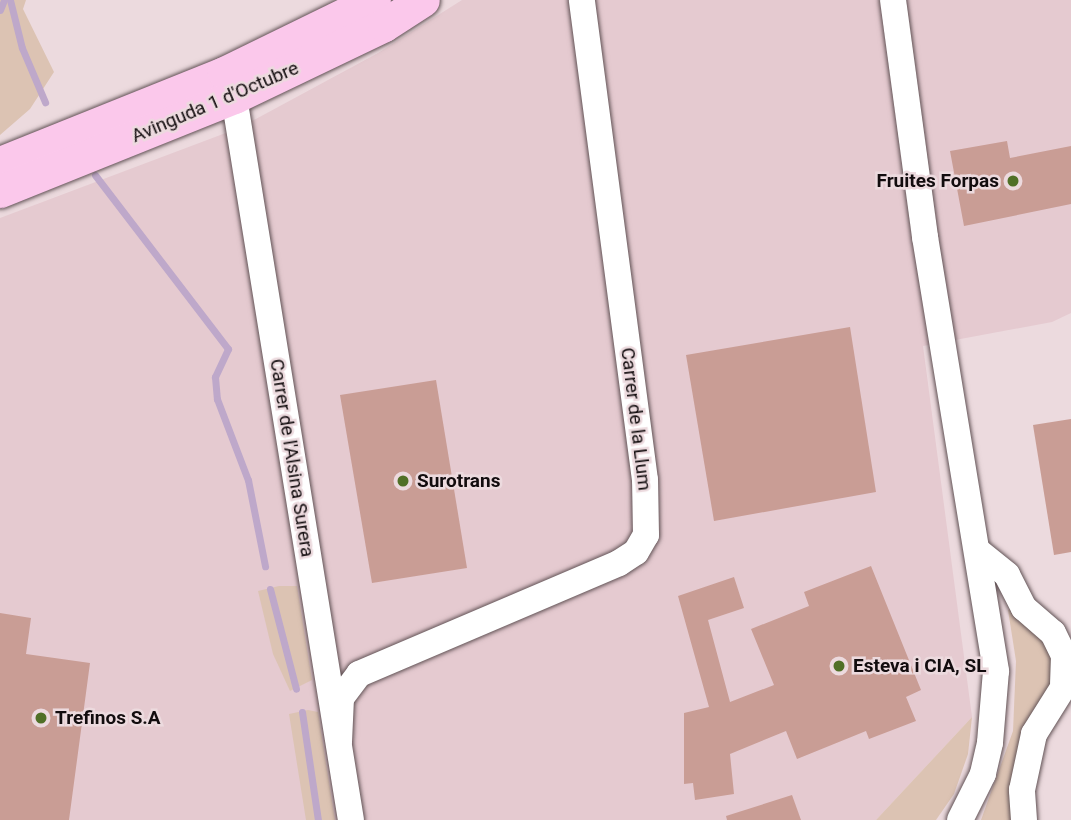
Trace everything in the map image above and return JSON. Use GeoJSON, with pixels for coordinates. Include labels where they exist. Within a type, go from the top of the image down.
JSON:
{"type":"FeatureCollection","features":[{"type":"Feature","properties":{"kind":"main road","name":"Avinguda 1 d'Octubre"},"geometry":{"type":"LineString","coordinates":[[0,191],[229,85],[374,0]]}},
{"type":"Feature","properties":{"kind":"main road","name":"Avinguda 1 d'Octubre"},"geometry":{"type":"LineString","coordinates":[[0,163],[339,48],[423,0]]}},
{"type":"Feature","properties":{"kind":"street","name":"Carrer de la Llum"},"geometry":{"type":"LineString","coordinates":[[339,742],[341,698],[359,674],[619,564],[636,552],[646,535],[645,480],[582,0]]}},
{"type":"Feature","properties":{"kind":"street"},"geometry":{"type":"LineString","coordinates":[[893,0],[925,237],[979,552],[996,671],[994,717],[983,774],[960,820]]}},
{"type":"Feature","properties":{"kind":"street","name":"Carrer de l'Alsina Surera"},"geometry":{"type":"LineString","coordinates":[[229,85],[351,820]]}},
{"type":"Feature","properties":{"kind":"street"},"geometry":{"type":"LineString","coordinates":[[979,552],[1007,575],[1018,601],[1053,633],[1064,656],[1067,679],[1045,711],[1026,760],[1024,820]]}},
{"type":"Feature","properties":{"kind":"street"},"geometry":{"type":"LineString","coordinates":[[318,613],[342,654],[352,663],[375,668]]}},
{"type":"Feature","properties":{"kind":"street"},"geometry":{"type":"LineString","coordinates":[[1036,615],[1052,620],[1071,617]]}},
{"type":"Feature","properties":{"kind":"shaded area"},"geometry":{"type":"Polygon","coordinates":[[[0,0],[26,0],[23,9],[54,72],[30,109],[0,135],[0,0]]]}},
{"type":"Feature","properties":{"kind":"shaded area"},"geometry":{"type":"Polygon","coordinates":[[[462,0],[1071,0],[1071,313],[1052,322],[923,346],[972,717],[876,820],[0,820],[0,218],[239,128],[378,53],[462,0]]]}},
{"type":"Feature","properties":{"kind":"shaded area"},"geometry":{"type":"Polygon","coordinates":[[[279,586],[297,586],[312,680],[290,691],[273,654],[258,591],[279,586]]]}},
{"type":"Feature","properties":{"kind":"shaded area"},"geometry":{"type":"Polygon","coordinates":[[[1015,608],[1029,619],[1057,665],[1016,820],[981,820],[1013,731],[1016,661],[1008,610],[1015,608]]]}},
{"type":"Feature","properties":{"kind":"shaded area"},"geometry":{"type":"Polygon","coordinates":[[[308,710],[318,712],[335,820],[306,820],[289,714],[308,710]]]}},
{"type":"Feature","properties":{"kind":"shaded area"},"geometry":{"type":"Polygon","coordinates":[[[972,717],[968,754],[954,794],[936,820],[876,820],[972,717]]]}},
{"type":"Feature","properties":{"kind":"building","name":"Fruites Forpas"},"geometry":{"type":"Polygon","coordinates":[[[1007,141],[1010,158],[1071,146],[1071,204],[964,226],[950,151],[1007,141]]]}},
{"type":"Feature","properties":{"kind":"building"},"geometry":{"type":"Polygon","coordinates":[[[850,327],[876,492],[714,521],[686,355],[850,327]]]}},
{"type":"Feature","properties":{"kind":"building","name":"Surotrans"},"geometry":{"type":"Polygon","coordinates":[[[436,380],[467,568],[372,583],[340,395],[436,380]]]}},
{"type":"Feature","properties":{"kind":"building"},"geometry":{"type":"Polygon","coordinates":[[[1071,419],[1071,552],[1054,555],[1033,425],[1071,419]]]}},
{"type":"Feature","properties":{"kind":"building","name":"Esteva i CIA, SL"},"geometry":{"type":"Polygon","coordinates":[[[871,566],[921,690],[906,697],[916,721],[869,739],[866,731],[797,759],[786,731],[730,754],[734,794],[695,800],[693,783],[684,784],[684,713],[709,707],[678,596],[734,577],[744,608],[708,620],[730,702],[774,685],[751,629],[809,606],[804,592],[871,566]]]}},
{"type":"Feature","properties":{"kind":"building","name":"Trefinos S.A"},"geometry":{"type":"Polygon","coordinates":[[[0,613],[31,618],[26,654],[90,663],[69,820],[0,820],[0,613]]]}},
{"type":"Feature","properties":{"kind":"building"},"geometry":{"type":"Polygon","coordinates":[[[792,795],[801,820],[727,820],[726,816],[792,795]]]}},
{"type":"Feature","properties":{"kind":"waterway"},"geometry":{"type":"LineString","coordinates":[[0,10],[4,0]]}},
{"type":"Feature","properties":{"kind":"waterway"},"geometry":{"type":"LineString","coordinates":[[10,0],[22,48],[45,102]]}},
{"type":"Feature","properties":{"kind":"waterway"},"geometry":{"type":"LineString","coordinates":[[95,175],[228,349],[215,377],[217,399],[248,480],[265,566]]}},
{"type":"Feature","properties":{"kind":"waterway"},"geometry":{"type":"LineString","coordinates":[[270,589],[296,689]]}},
{"type":"Feature","properties":{"kind":"waterway"},"geometry":{"type":"LineString","coordinates":[[302,712],[318,820]]}},
{"type":"Feature","properties":{"kind":"place","name":"Fruites Forpas"},"geometry":{"type":"Point","coordinates":[1013,181]}},
{"type":"Feature","properties":{"kind":"place","name":"Surotrans"},"geometry":{"type":"Point","coordinates":[403,481]}},
{"type":"Feature","properties":{"kind":"place","name":"Esteva i CIA, SL"},"geometry":{"type":"Point","coordinates":[839,666]}},
{"type":"Feature","properties":{"kind":"place","name":"Trefinos S.A"},"geometry":{"type":"Point","coordinates":[41,718]}}]}
